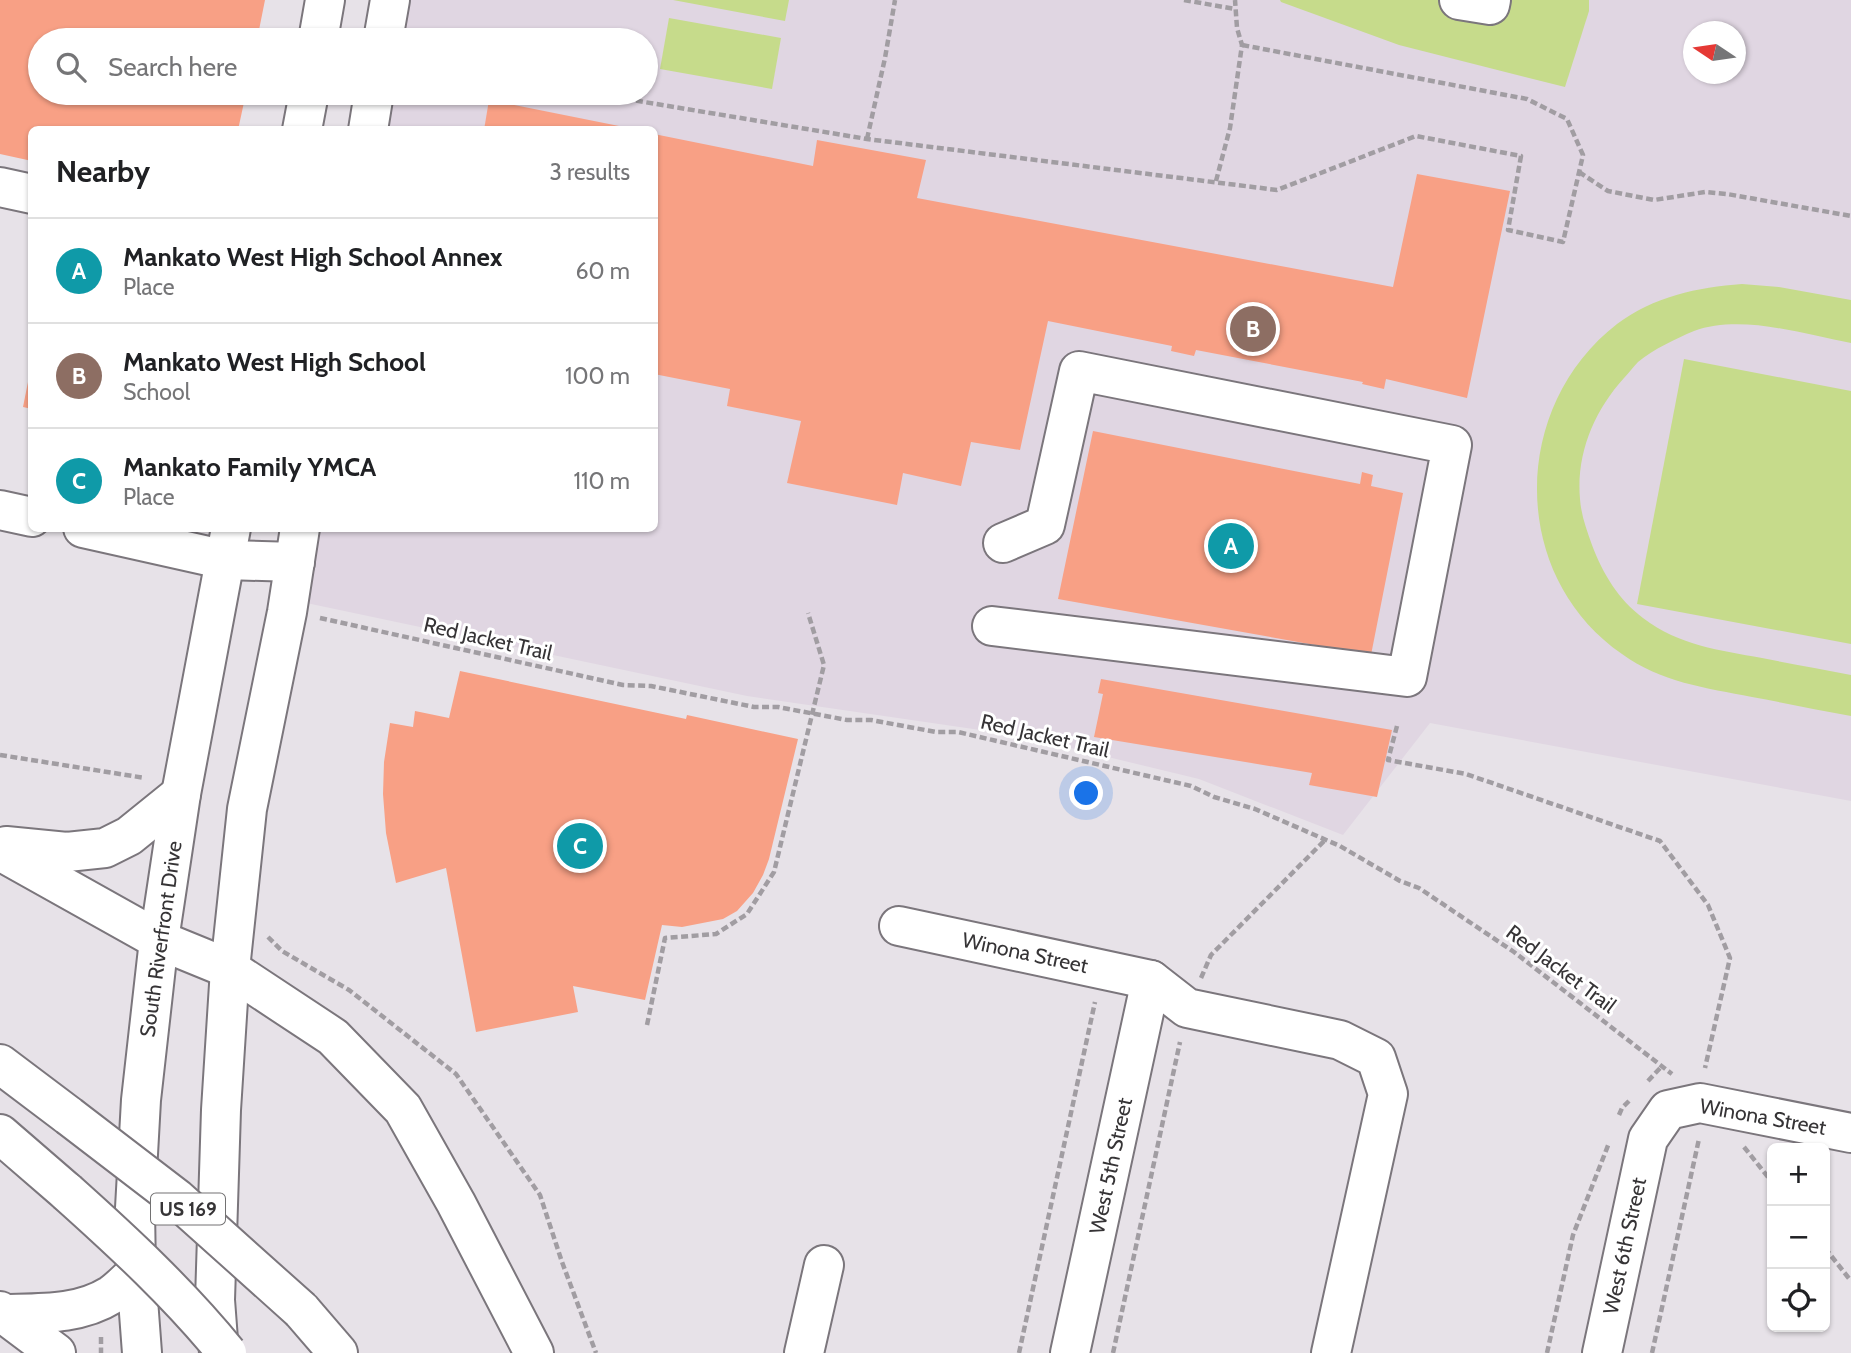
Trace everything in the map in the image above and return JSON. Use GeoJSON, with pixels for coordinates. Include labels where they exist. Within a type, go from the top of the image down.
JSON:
{"type":"FeatureCollection","features":[{"type":"Feature","properties":{"kind":"main road"},"geometry":{"type":"LineString","coordinates":[[320,28],[325,0]]}},
{"type":"Feature","properties":{"kind":"main road"},"geometry":{"type":"LineString","coordinates":[[390,0],[395,28]]}},
{"type":"Feature","properties":{"kind":"main road"},"geometry":{"type":"LineString","coordinates":[[1459,0],[1490,5],[1491,0]]}},
{"type":"Feature","properties":{"kind":"main road"},"geometry":{"type":"LineString","coordinates":[[303,126],[307,105]]}},
{"type":"Feature","properties":{"kind":"main road"},"geometry":{"type":"LineString","coordinates":[[369,126],[372,105]]}},
{"type":"Feature","properties":{"kind":"main road"},"geometry":{"type":"LineString","coordinates":[[0,187],[28,193]]}},
{"type":"Feature","properties":{"kind":"main road"},"geometry":{"type":"LineString","coordinates":[[992,626],[1407,677],[1452,445],[1079,371],[1045,525],[1003,543]]}},
{"type":"Feature","properties":{"kind":"main road"},"geometry":{"type":"LineString","coordinates":[[0,510],[28,516]]}},
{"type":"Feature","properties":{"kind":"main road"},"geometry":{"type":"LineString","coordinates":[[120,532],[229,544],[298,545],[247,809],[230,969],[220,1137],[215,1300],[219,1353]]}},
{"type":"Feature","properties":{"kind":"main road","name":"South Riverfront Drive"},"geometry":{"type":"LineString","coordinates":[[142,1353],[136,1273],[135,1208],[141,1100],[159,940],[165,787],[229,544]]}},
{"type":"Feature","properties":{"kind":"main road"},"geometry":{"type":"LineString","coordinates":[[0,848],[67,852],[105,848],[129,836],[165,787]]}},
{"type":"Feature","properties":{"kind":"main road"},"geometry":{"type":"LineString","coordinates":[[0,848],[159,940],[230,969],[332,1037],[403,1108],[534,1353]]}},
{"type":"Feature","properties":{"kind":"main road","name":"Winona Street"},"geometry":{"type":"LineString","coordinates":[[899,926],[1151,980]]}},
{"type":"Feature","properties":{"kind":"main road"},"geometry":{"type":"LineString","coordinates":[[1151,980],[1187,1008],[1340,1040],[1376,1058],[1388,1094],[1331,1353]]}},
{"type":"Feature","properties":{"kind":"main road","name":"West 5th Street"},"geometry":{"type":"LineString","coordinates":[[1070,1353],[1151,980]]}},
{"type":"Feature","properties":{"kind":"main road","name":"US 169"},"geometry":{"type":"LineString","coordinates":[[0,1064],[176,1198],[301,1310],[338,1353]]}},
{"type":"Feature","properties":{"kind":"main road","name":"Winona Street"},"geometry":{"type":"LineString","coordinates":[[1626,1131],[1668,1110],[1703,1101],[1851,1133]]}},
{"type":"Feature","properties":{"kind":"main road","name":"West 6th Street"},"geometry":{"type":"LineString","coordinates":[[1602,1353],[1626,1131]]}},
{"type":"Feature","properties":{"kind":"main road"},"geometry":{"type":"LineString","coordinates":[[0,1134],[139,1256],[227,1353]]}},
{"type":"Feature","properties":{"kind":"main road"},"geometry":{"type":"LineString","coordinates":[[804,1353],[824,1265]]}},
{"type":"Feature","properties":{"kind":"main road"},"geometry":{"type":"LineString","coordinates":[[2,1313],[80,1310],[112,1294],[136,1273]]}},
{"type":"Feature","properties":{"kind":"main road"},"geometry":{"type":"LineString","coordinates":[[2,1313],[56,1353]]}},
{"type":"Feature","properties":{"kind":"path"},"geometry":{"type":"LineString","coordinates":[[867,139],[895,0]]}},
{"type":"Feature","properties":{"kind":"path"},"geometry":{"type":"LineString","coordinates":[[1184,0],[1236,9]]}},
{"type":"Feature","properties":{"kind":"path"},"geometry":{"type":"LineString","coordinates":[[1216,181],[1230,128],[1242,45],[1237,28],[1235,0]]}},
{"type":"Feature","properties":{"kind":"path"},"geometry":{"type":"LineString","coordinates":[[658,104],[867,139],[1278,190],[1416,136],[1521,156],[1508,230],[1563,242],[1583,155],[1567,119],[1527,99],[1242,45]]}},
{"type":"Feature","properties":{"kind":"path"},"geometry":{"type":"LineString","coordinates":[[1579,172],[1608,191],[1654,200],[1705,192],[1851,216]]}},
{"type":"Feature","properties":{"kind":"path","name":"Red Jacket Trail"},"geometry":{"type":"LineString","coordinates":[[287,612],[463,648],[623,685],[651,686],[754,707],[778,707],[847,720],[871,720],[936,732],[958,732],[1191,786],[1214,797],[1255,809],[1326,839],[1400,881],[1419,888],[1503,944],[1662,1066],[1703,1101],[1767,1176]]}},
{"type":"Feature","properties":{"kind":"path"},"geometry":{"type":"LineString","coordinates":[[647,1025],[665,939],[716,934],[747,914],[774,872],[824,665],[808,613]]}},
{"type":"Feature","properties":{"kind":"path"},"geometry":{"type":"LineString","coordinates":[[1397,726],[1388,760],[1466,774],[1660,841],[1708,905],[1730,958],[1703,1101],[1703,1122],[1652,1353]]}},
{"type":"Feature","properties":{"kind":"path"},"geometry":{"type":"LineString","coordinates":[[0,755],[165,787]]}},
{"type":"Feature","properties":{"kind":"path"},"geometry":{"type":"LineString","coordinates":[[1113,1353],[1187,1008],[1211,955],[1326,839]]}},
{"type":"Feature","properties":{"kind":"path"},"geometry":{"type":"LineString","coordinates":[[262,932],[282,951],[349,990],[456,1074],[540,1195],[596,1353]]}},
{"type":"Feature","properties":{"kind":"path"},"geometry":{"type":"LineString","coordinates":[[1019,1353],[1102,969]]}},
{"type":"Feature","properties":{"kind":"path"},"geometry":{"type":"LineString","coordinates":[[1646,1083],[1662,1066]]}},
{"type":"Feature","properties":{"kind":"path"},"geometry":{"type":"LineString","coordinates":[[1547,1353],[1573,1235],[1626,1131],[1622,1108],[1638,1091]]}},
{"type":"Feature","properties":{"kind":"path"},"geometry":{"type":"LineString","coordinates":[[1830,1254],[1851,1281]]}},
{"type":"Feature","properties":{"kind":"shaded area"},"geometry":{"type":"Polygon","coordinates":[[[404,0],[1851,0],[1851,801],[1430,723],[1343,835],[1199,779],[1021,736],[747,696],[297,601],[309,532],[658,532],[658,126],[381,126],[385,105],[658,105],[658,28],[399,28],[404,0]]]}},
{"type":"Feature","properties":{"kind":"green space"},"geometry":{"type":"Polygon","coordinates":[[[673,0],[789,0],[785,21],[673,0]]]}},
{"type":"Feature","properties":{"kind":"green space"},"geometry":{"type":"Polygon","coordinates":[[[1280,0],[1589,0],[1589,11],[1565,87],[1399,45],[1280,0]]]}},
{"type":"Feature","properties":{"kind":"green space"},"geometry":{"type":"Polygon","coordinates":[[[669,18],[781,38],[772,89],[660,69],[669,18]]]}},
{"type":"Feature","properties":{"kind":"green space"},"geometry":{"type":"Polygon","coordinates":[[[1742,284],[1779,287],[1851,300],[1851,343],[1772,327],[1732,324],[1694,331],[1651,353],[1638,362],[1613,391],[1589,434],[1581,466],[1580,499],[1583,517],[1606,576],[1626,603],[1643,618],[1671,635],[1700,646],[1851,675],[1851,716],[1701,687],[1668,678],[1637,664],[1585,621],[1559,581],[1543,537],[1537,491],[1542,444],[1557,400],[1582,359],[1617,324],[1646,307],[1693,291],[1742,284]]]}},
{"type":"Feature","properties":{"kind":"green space"},"geometry":{"type":"Polygon","coordinates":[[[1684,359],[1851,391],[1851,644],[1637,604],[1684,359]]]}},
{"type":"Feature","properties":{"kind":"building"},"geometry":{"type":"Polygon","coordinates":[[[0,0],[265,0],[259,28],[28,28],[28,105],[243,105],[239,126],[28,126],[28,160],[0,154],[0,0]]]}},
{"type":"Feature","properties":{"kind":"building"},"geometry":{"type":"Polygon","coordinates":[[[488,105],[514,105],[619,126],[485,126],[488,105]]]}},
{"type":"Feature","properties":{"kind":"building"},"geometry":{"type":"Polygon","coordinates":[[[658,135],[813,166],[817,140],[926,160],[917,198],[1393,287],[1417,174],[1510,191],[1467,398],[1386,379],[1384,389],[1362,384],[1363,382],[1196,350],[1194,356],[1171,351],[1172,346],[1048,321],[1020,450],[971,442],[961,486],[903,473],[897,505],[787,483],[801,421],[727,406],[730,389],[658,375],[658,135]]]}},
{"type":"Feature","properties":{"kind":"building"},"geometry":{"type":"Polygon","coordinates":[[[28,382],[28,408],[23,407],[28,382]]]}},
{"type":"Feature","properties":{"kind":"building"},"geometry":{"type":"Polygon","coordinates":[[[1093,431],[1360,484],[1362,472],[1373,475],[1371,486],[1403,493],[1371,655],[1058,599],[1093,431]]]}},
{"type":"Feature","properties":{"kind":"building"},"geometry":{"type":"Polygon","coordinates":[[[460,671],[686,719],[687,715],[798,739],[769,859],[753,893],[737,911],[723,919],[682,927],[662,925],[645,1000],[573,986],[578,1012],[476,1032],[446,868],[396,883],[386,833],[383,794],[384,762],[390,723],[413,727],[415,711],[449,718],[460,671]]]}},
{"type":"Feature","properties":{"kind":"building"},"geometry":{"type":"Polygon","coordinates":[[[1101,679],[1392,730],[1377,797],[1309,785],[1312,773],[1094,737],[1103,694],[1098,693],[1101,679]]]}},
{"type":"Feature","properties":{"kind":"place","name":"Mankato West High School"},"geometry":{"type":"Point","coordinates":[1253,329]}},
{"type":"Feature","properties":{"kind":"place","name":"Mankato West High School Annex"},"geometry":{"type":"Point","coordinates":[1231,546]}},
{"type":"Feature","properties":{"kind":"place","name":"Mankato Family YMCA"},"geometry":{"type":"Point","coordinates":[580,846]}}]}
